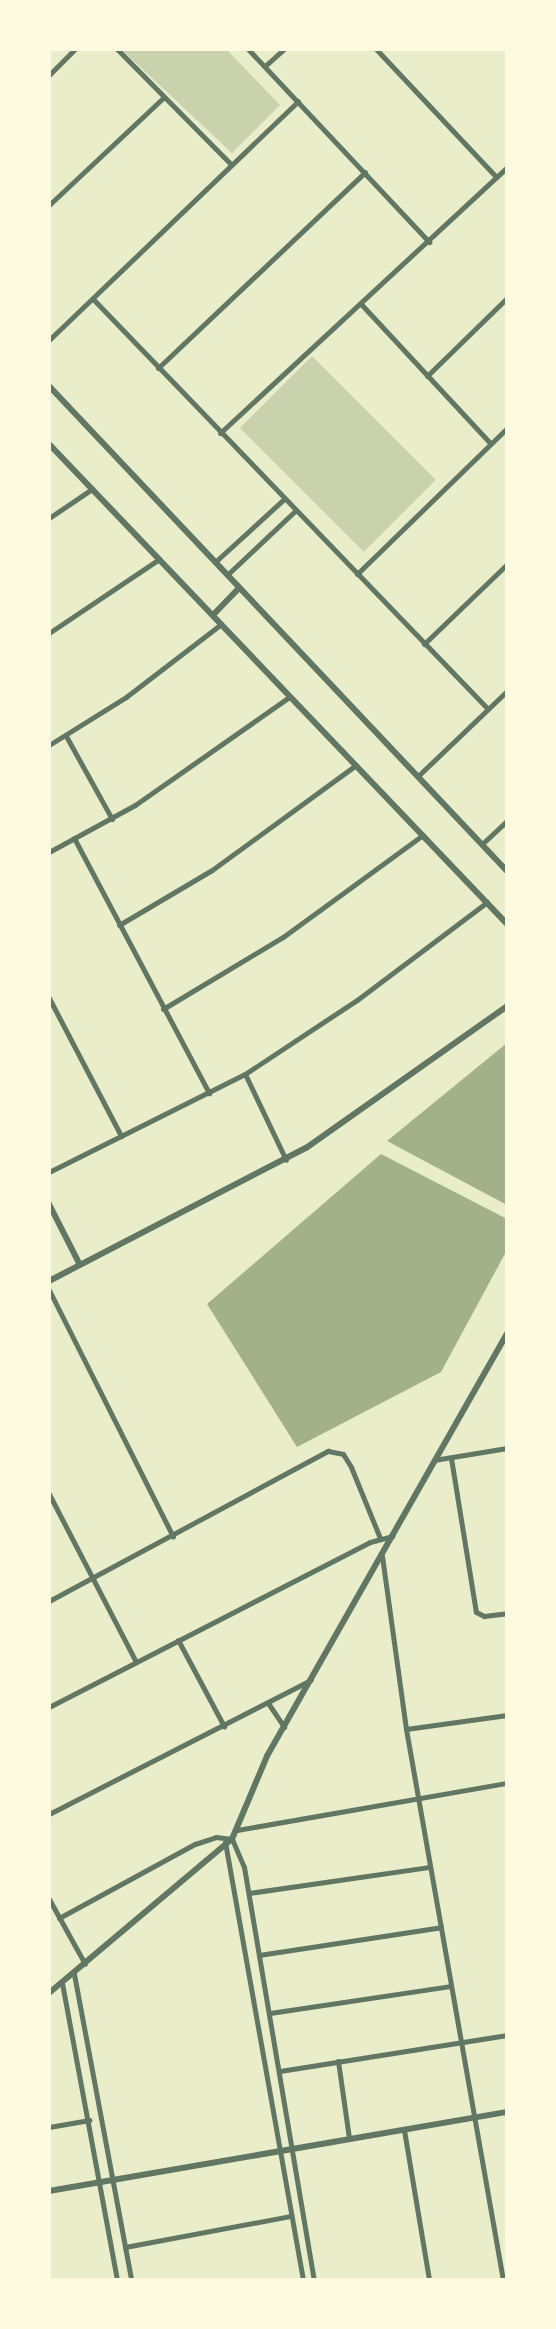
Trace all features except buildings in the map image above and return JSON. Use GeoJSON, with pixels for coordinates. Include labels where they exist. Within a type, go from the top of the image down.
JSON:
{"type":"FeatureCollection","features":[{"type":"Feature","properties":{"kind":"street"},"geometry":{"type":"LineString","coordinates":[[49,75],[75,49]]}},
{"type":"Feature","properties":{"kind":"street"},"geometry":{"type":"LineString","coordinates":[[117,49],[231,164]]}},
{"type":"Feature","properties":{"kind":"street"},"geometry":{"type":"LineString","coordinates":[[248,49],[429,242]]}},
{"type":"Feature","properties":{"kind":"street"},"geometry":{"type":"LineString","coordinates":[[265,66],[284,49]]}},
{"type":"Feature","properties":{"kind":"street"},"geometry":{"type":"LineString","coordinates":[[376,49],[496,177]]}},
{"type":"Feature","properties":{"kind":"street"},"geometry":{"type":"LineString","coordinates":[[49,205],[163,98]]}},
{"type":"Feature","properties":{"kind":"street"},"geometry":{"type":"LineString","coordinates":[[49,340],[298,101]]}},
{"type":"Feature","properties":{"kind":"street"},"geometry":{"type":"LineString","coordinates":[[220,433],[507,167]]}},
{"type":"Feature","properties":{"kind":"street"},"geometry":{"type":"LineString","coordinates":[[158,368],[365,172]]}},
{"type":"Feature","properties":{"kind":"street"},"geometry":{"type":"LineString","coordinates":[[426,376],[507,298]]}},
{"type":"Feature","properties":{"kind":"street"},"geometry":{"type":"LineString","coordinates":[[93,299],[488,709]]}},
{"type":"Feature","properties":{"kind":"street"},"geometry":{"type":"LineString","coordinates":[[361,304],[490,443]]}},
{"type":"Feature","properties":{"kind":"street"},"geometry":{"type":"LineString","coordinates":[[49,386],[507,871]]}},
{"type":"Feature","properties":{"kind":"street"},"geometry":{"type":"LineString","coordinates":[[357,574],[507,428]]}},
{"type":"Feature","properties":{"kind":"street"},"geometry":{"type":"LineString","coordinates":[[49,444],[507,923]]}},
{"type":"Feature","properties":{"kind":"street"},"geometry":{"type":"LineString","coordinates":[[49,518],[92,489]]}},
{"type":"Feature","properties":{"kind":"street"},"geometry":{"type":"LineString","coordinates":[[215,562],[284,499]]}},
{"type":"Feature","properties":{"kind":"street"},"geometry":{"type":"LineString","coordinates":[[227,575],[295,511]]}},
{"type":"Feature","properties":{"kind":"street"},"geometry":{"type":"LineString","coordinates":[[49,633],[159,559]]}},
{"type":"Feature","properties":{"kind":"street"},"geometry":{"type":"LineString","coordinates":[[424,644],[507,564]]}},
{"type":"Feature","properties":{"kind":"street"},"geometry":{"type":"LineString","coordinates":[[213,615],[239,588]]}},
{"type":"Feature","properties":{"kind":"street"},"geometry":{"type":"LineString","coordinates":[[49,745],[163,671],[221,624]]}},
{"type":"Feature","properties":{"kind":"street"},"geometry":{"type":"LineString","coordinates":[[418,776],[507,691]]}},
{"type":"Feature","properties":{"kind":"street"},"geometry":{"type":"LineString","coordinates":[[49,852],[112,819],[289,697]]}},
{"type":"Feature","properties":{"kind":"street"},"geometry":{"type":"LineString","coordinates":[[66,736],[112,819]]}},
{"type":"Feature","properties":{"kind":"street"},"geometry":{"type":"LineString","coordinates":[[119,925],[212,870],[356,765]]}},
{"type":"Feature","properties":{"kind":"street"},"geometry":{"type":"LineString","coordinates":[[482,844],[507,821]]}},
{"type":"Feature","properties":{"kind":"street"},"geometry":{"type":"LineString","coordinates":[[163,1009],[283,937],[423,835]]}},
{"type":"Feature","properties":{"kind":"street"},"geometry":{"type":"LineString","coordinates":[[74,838],[209,1093]]}},
{"type":"Feature","properties":{"kind":"street"},"geometry":{"type":"LineString","coordinates":[[49,1172],[245,1074],[357,1000],[487,902]]}},
{"type":"Feature","properties":{"kind":"street"},"geometry":{"type":"LineString","coordinates":[[49,998],[121,1136]]}},
{"type":"Feature","properties":{"kind":"street"},"geometry":{"type":"LineString","coordinates":[[49,1280],[286,1160],[379,1100],[507,1006]]}},
{"type":"Feature","properties":{"kind":"street"},"geometry":{"type":"LineString","coordinates":[[245,1074],[286,1160]]}},
{"type":"Feature","properties":{"kind":"street"},"geometry":{"type":"LineString","coordinates":[[49,1204],[80,1265]]}},
{"type":"Feature","properties":{"kind":"street"},"geometry":{"type":"LineString","coordinates":[[49,1290],[173,1537]]}},
{"type":"Feature","properties":{"kind":"street"},"geometry":{"type":"LineString","coordinates":[[49,1993],[237,1830],[252,1787],[284,1727],[507,1333]]}},
{"type":"Feature","properties":{"kind":"street"},"geometry":{"type":"LineString","coordinates":[[434,1460],[507,1448]]}},
{"type":"Feature","properties":{"kind":"street"},"geometry":{"type":"LineString","coordinates":[[49,1601],[173,1537],[328,1451],[339,1452],[351,1467],[380,1538]]}},
{"type":"Feature","properties":{"kind":"street"},"geometry":{"type":"LineString","coordinates":[[451,1458],[476,1612],[481,1616],[507,1613]]}},
{"type":"Feature","properties":{"kind":"street"},"geometry":{"type":"LineString","coordinates":[[49,1494],[136,1662]]}},
{"type":"Feature","properties":{"kind":"street"},"geometry":{"type":"LineString","coordinates":[[49,1707],[380,1538],[392,1536]]}},
{"type":"Feature","properties":{"kind":"street"},"geometry":{"type":"LineString","coordinates":[[382,1556],[406,1729],[503,2280]]}},
{"type":"Feature","properties":{"kind":"street"},"geometry":{"type":"LineString","coordinates":[[178,1640],[224,1726]]}},
{"type":"Feature","properties":{"kind":"street"},"geometry":{"type":"LineString","coordinates":[[49,1814],[312,1679]]}},
{"type":"Feature","properties":{"kind":"street"},"geometry":{"type":"LineString","coordinates":[[268,1703],[284,1727]]}},
{"type":"Feature","properties":{"kind":"street"},"geometry":{"type":"LineString","coordinates":[[406,1729],[507,1716]]}},
{"type":"Feature","properties":{"kind":"street"},"geometry":{"type":"LineString","coordinates":[[237,1830],[507,1783]]}},
{"type":"Feature","properties":{"kind":"street"},"geometry":{"type":"LineString","coordinates":[[227,1841],[244,1867],[314,2280]]}},
{"type":"Feature","properties":{"kind":"street"},"geometry":{"type":"LineString","coordinates":[[59,1918],[195,1844],[227,1841]]}},
{"type":"Feature","properties":{"kind":"street"},"geometry":{"type":"LineString","coordinates":[[227,1841],[303,2280]]}},
{"type":"Feature","properties":{"kind":"street"},"geometry":{"type":"LineString","coordinates":[[249,1894],[430,1867]]}},
{"type":"Feature","properties":{"kind":"street"},"geometry":{"type":"LineString","coordinates":[[49,1899],[85,1964]]}},
{"type":"Feature","properties":{"kind":"street"},"geometry":{"type":"LineString","coordinates":[[260,1955],[441,1927]]}},
{"type":"Feature","properties":{"kind":"street"},"geometry":{"type":"LineString","coordinates":[[74,1973],[131,2280]]}},
{"type":"Feature","properties":{"kind":"street"},"geometry":{"type":"LineString","coordinates":[[62,1983],[117,2280]]}},
{"type":"Feature","properties":{"kind":"street"},"geometry":{"type":"LineString","coordinates":[[270,2013],[450,1986]]}},
{"type":"Feature","properties":{"kind":"street"},"geometry":{"type":"LineString","coordinates":[[280,2071],[507,2035]]}},
{"type":"Feature","properties":{"kind":"street"},"geometry":{"type":"LineString","coordinates":[[338,2061],[349,2138]]}},
{"type":"Feature","properties":{"kind":"street"},"geometry":{"type":"LineString","coordinates":[[83,2093],[96,2089]]}},
{"type":"Feature","properties":{"kind":"street"},"geometry":{"type":"LineString","coordinates":[[49,2191],[507,2112]]}},
{"type":"Feature","properties":{"kind":"street"},"geometry":{"type":"LineString","coordinates":[[49,2127],[89,2120]]}},
{"type":"Feature","properties":{"kind":"street"},"geometry":{"type":"LineString","coordinates":[[404,2130],[429,2280]]}},
{"type":"Feature","properties":{"kind":"street"},"geometry":{"type":"LineString","coordinates":[[125,2248],[291,2216]]}},
{"type":"Feature","properties":{"kind":"shaded area"},"geometry":{"type":"Polygon","coordinates":[[[121,49],[226,49],[280,105],[232,153],[121,49]]]}},
{"type":"Feature","properties":{"kind":"shaded area"},"geometry":{"type":"Polygon","coordinates":[[[312,356],[436,480],[364,552],[240,428],[312,356]]]}},
{"type":"Feature","properties":{"kind":"shaded area"},"geometry":{"type":"Polygon","coordinates":[[[507,1043],[507,1205],[387,1141],[507,1043]]]}},
{"type":"Feature","properties":{"kind":"shaded area"},"geometry":{"type":"Polygon","coordinates":[[[381,1154],[507,1219],[507,1250],[441,1372],[297,1447],[207,1304],[381,1154]]]}}]}
